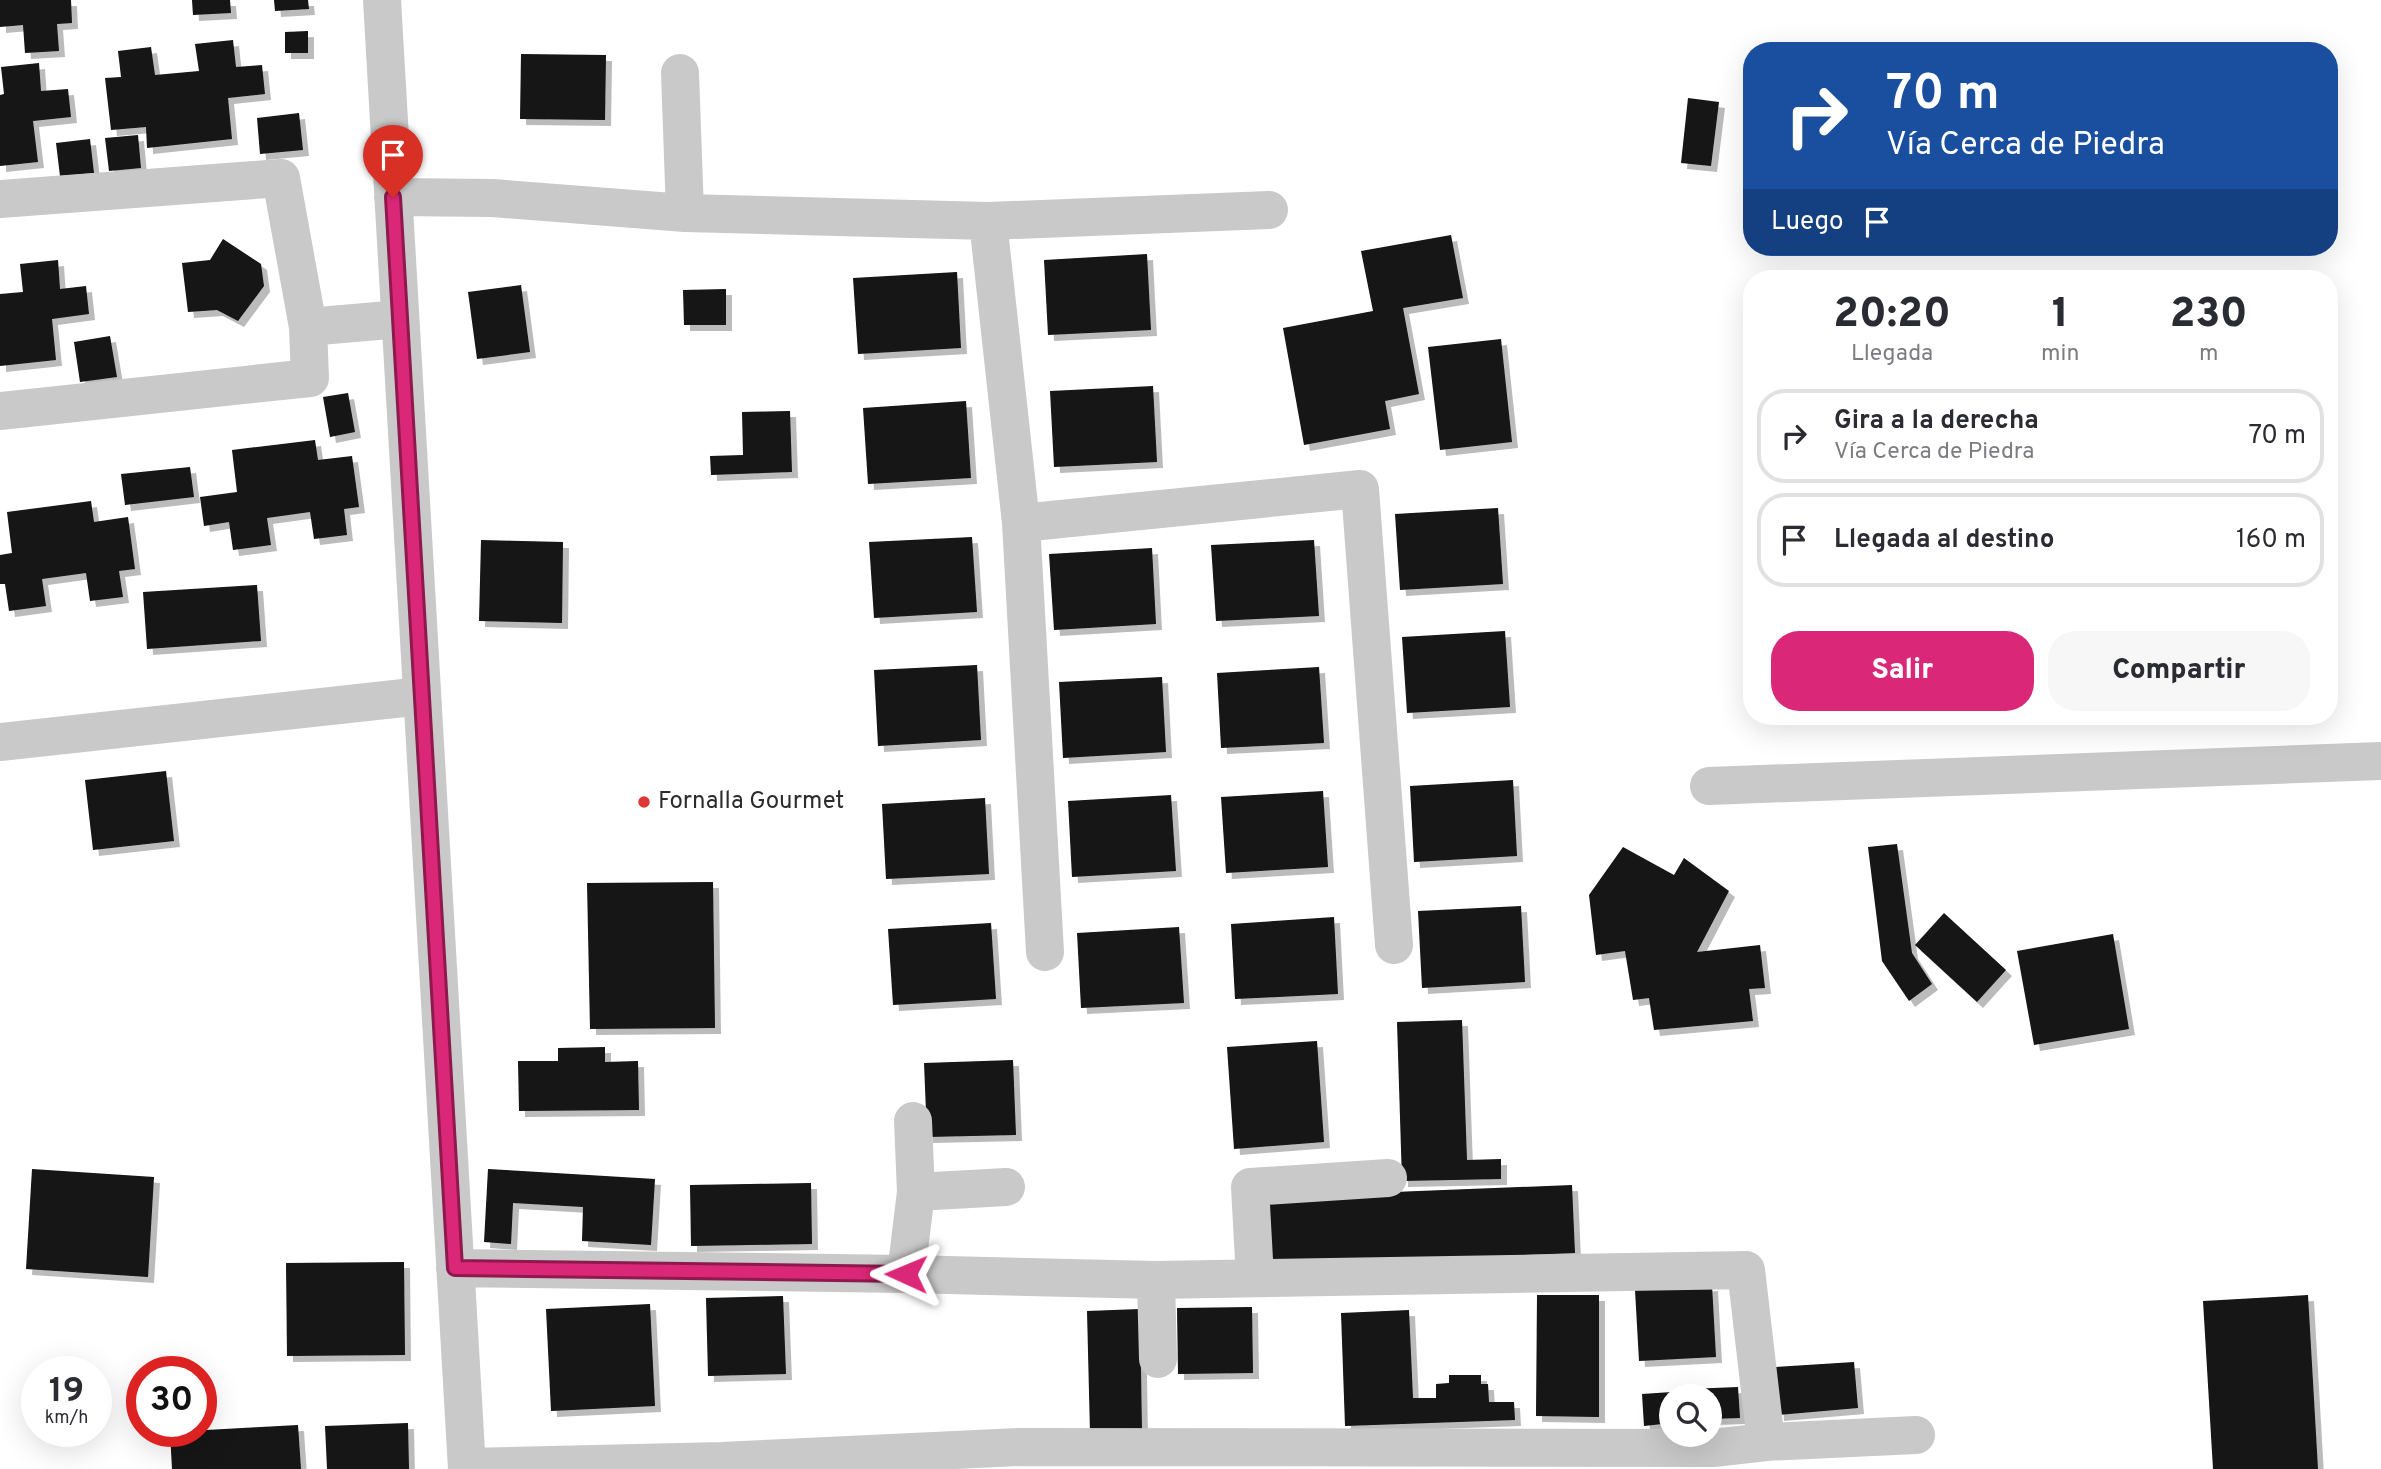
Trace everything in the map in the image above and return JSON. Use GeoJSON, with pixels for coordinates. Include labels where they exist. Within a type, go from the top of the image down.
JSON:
{"type":"FeatureCollection","features":[{"type":"Feature","properties":{"kind":"street"},"geometry":{"type":"LineString","coordinates":[[382,0],[467,1468],[1021,1458],[1714,1459],[1766,1442],[1916,1435]]}},
{"type":"Feature","properties":{"kind":"street"},"geometry":{"type":"LineString","coordinates":[[680,73],[684,213]]}},
{"type":"Feature","properties":{"kind":"street"},"geometry":{"type":"LineString","coordinates":[[0,199],[281,178],[307,327],[310,378],[0,411]]}},
{"type":"Feature","properties":{"kind":"street"},"geometry":{"type":"LineString","coordinates":[[393,197],[492,198],[684,213],[988,221],[1269,210]]}},
{"type":"Feature","properties":{"kind":"street"},"geometry":{"type":"LineString","coordinates":[[988,221],[1021,523],[1045,952]]}},
{"type":"Feature","properties":{"kind":"street"},"geometry":{"type":"LineString","coordinates":[[307,327],[400,318]]}},
{"type":"Feature","properties":{"kind":"street"},"geometry":{"type":"LineString","coordinates":[[1021,523],[1360,489],[1394,945]]}},
{"type":"Feature","properties":{"kind":"street"},"geometry":{"type":"LineString","coordinates":[[0,742],[422,696]]}},
{"type":"Feature","properties":{"kind":"street"},"geometry":{"type":"LineString","coordinates":[[1709,786],[2381,761]]}},
{"type":"Feature","properties":{"kind":"street"},"geometry":{"type":"LineString","coordinates":[[906,1274],[916,1192],[913,1121]]}},
{"type":"Feature","properties":{"kind":"street"},"geometry":{"type":"LineString","coordinates":[[1255,1278],[1250,1187],[1388,1178]]}},
{"type":"Feature","properties":{"kind":"street"},"geometry":{"type":"LineString","coordinates":[[916,1192],[1006,1187]]}},
{"type":"Feature","properties":{"kind":"street"},"geometry":{"type":"LineString","coordinates":[[455,1268],[1156,1280],[1746,1270],[1766,1442]]}},
{"type":"Feature","properties":{"kind":"street"},"geometry":{"type":"LineString","coordinates":[[1156,1280],[1158,1359]]}},
{"type":"Feature","properties":{"kind":"building"},"geometry":{"type":"Polygon","coordinates":[[[0,0],[71,0],[72,23],[57,24],[59,51],[25,53],[23,25],[0,27],[0,0]]]}},
{"type":"Feature","properties":{"kind":"building"},"geometry":{"type":"Polygon","coordinates":[[[192,0],[230,0],[231,13],[193,15],[192,0]]]}},
{"type":"Feature","properties":{"kind":"building"},"geometry":{"type":"Polygon","coordinates":[[[274,0],[308,0],[309,9],[275,11],[274,0]]]}},
{"type":"Feature","properties":{"kind":"building"},"geometry":{"type":"Polygon","coordinates":[[[308,31],[308,53],[285,53],[285,32],[308,31]]]}},
{"type":"Feature","properties":{"kind":"building"},"geometry":{"type":"Polygon","coordinates":[[[233,40],[236,67],[262,65],[265,94],[228,98],[232,139],[147,148],[146,127],[111,130],[105,78],[121,77],[118,51],[151,47],[155,75],[199,71],[195,44],[233,40]]]}},
{"type":"Feature","properties":{"kind":"building"},"geometry":{"type":"Polygon","coordinates":[[[521,54],[606,55],[605,120],[520,119],[521,54]]]}},
{"type":"Feature","properties":{"kind":"building"},"geometry":{"type":"Polygon","coordinates":[[[39,63],[41,91],[68,89],[71,117],[33,121],[38,162],[0,166],[0,95],[4,94],[1,67],[39,63]]]}},
{"type":"Feature","properties":{"kind":"building"},"geometry":{"type":"Polygon","coordinates":[[[1688,98],[1719,102],[1711,166],[1681,163],[1688,98]]]}},
{"type":"Feature","properties":{"kind":"building"},"geometry":{"type":"Polygon","coordinates":[[[299,113],[303,150],[260,154],[257,118],[299,113]]]}},
{"type":"Feature","properties":{"kind":"building"},"geometry":{"type":"Polygon","coordinates":[[[138,135],[141,168],[109,171],[105,138],[138,135]]]}},
{"type":"Feature","properties":{"kind":"building"},"geometry":{"type":"Polygon","coordinates":[[[90,139],[94,173],[60,176],[56,143],[90,139]]]}},
{"type":"Feature","properties":{"kind":"building"},"geometry":{"type":"Polygon","coordinates":[[[1451,235],[1463,298],[1403,308],[1419,394],[1385,401],[1390,429],[1304,445],[1283,328],[1373,311],[1361,251],[1451,235]]]}},
{"type":"Feature","properties":{"kind":"building"},"geometry":{"type":"Polygon","coordinates":[[[223,239],[261,264],[264,286],[238,321],[217,310],[188,312],[182,263],[210,260],[223,239]]]}},
{"type":"Feature","properties":{"kind":"building"},"geometry":{"type":"Polygon","coordinates":[[[1147,254],[1151,330],[1048,335],[1044,260],[1147,254]]]}},
{"type":"Feature","properties":{"kind":"building"},"geometry":{"type":"Polygon","coordinates":[[[58,260],[60,289],[86,286],[89,314],[52,319],[56,360],[0,366],[0,294],[23,292],[20,264],[58,260]]]}},
{"type":"Feature","properties":{"kind":"building"},"geometry":{"type":"Polygon","coordinates":[[[957,272],[961,348],[858,354],[853,278],[957,272]]]}},
{"type":"Feature","properties":{"kind":"building"},"geometry":{"type":"Polygon","coordinates":[[[521,285],[530,352],[477,359],[468,292],[521,285]]]}},
{"type":"Feature","properties":{"kind":"building"},"geometry":{"type":"Polygon","coordinates":[[[726,289],[726,325],[684,325],[683,290],[726,289]]]}},
{"type":"Feature","properties":{"kind":"building"},"geometry":{"type":"Polygon","coordinates":[[[110,336],[117,377],[80,382],[74,342],[110,336]]]}},
{"type":"Feature","properties":{"kind":"building"},"geometry":{"type":"Polygon","coordinates":[[[1501,339],[1512,442],[1440,450],[1428,347],[1501,339]]]}},
{"type":"Feature","properties":{"kind":"building"},"geometry":{"type":"Polygon","coordinates":[[[1153,386],[1157,462],[1054,467],[1050,391],[1153,386]]]}},
{"type":"Feature","properties":{"kind":"building"},"geometry":{"type":"Polygon","coordinates":[[[348,393],[355,432],[330,437],[323,397],[348,393]]]}},
{"type":"Feature","properties":{"kind":"building"},"geometry":{"type":"Polygon","coordinates":[[[966,401],[971,478],[868,484],[863,408],[966,401]]]}},
{"type":"Feature","properties":{"kind":"building"},"geometry":{"type":"Polygon","coordinates":[[[790,411],[792,472],[711,475],[710,456],[743,455],[742,412],[790,411]]]}},
{"type":"Feature","properties":{"kind":"building"},"geometry":{"type":"Polygon","coordinates":[[[315,440],[318,460],[352,456],[359,507],[344,509],[347,535],[314,539],[310,512],[267,518],[271,545],[233,550],[229,522],[204,526],[200,497],[237,492],[232,450],[315,440]]]}},
{"type":"Feature","properties":{"kind":"building"},"geometry":{"type":"Polygon","coordinates":[[[190,467],[194,497],[125,505],[121,474],[190,467]]]}},
{"type":"Feature","properties":{"kind":"building"},"geometry":{"type":"Polygon","coordinates":[[[91,501],[94,522],[128,517],[135,569],[119,571],[123,597],[90,601],[86,573],[42,579],[46,606],[9,611],[5,584],[0,584],[0,555],[12,553],[7,512],[91,501]]]}},
{"type":"Feature","properties":{"kind":"building"},"geometry":{"type":"Polygon","coordinates":[[[1498,508],[1503,584],[1400,590],[1395,514],[1498,508]]]}},
{"type":"Feature","properties":{"kind":"building"},"geometry":{"type":"Polygon","coordinates":[[[972,537],[977,612],[874,618],[869,542],[972,537]]]}},
{"type":"Feature","properties":{"kind":"building"},"geometry":{"type":"Polygon","coordinates":[[[481,540],[563,542],[562,623],[479,621],[481,540]]]}},
{"type":"Feature","properties":{"kind":"building"},"geometry":{"type":"Polygon","coordinates":[[[1314,540],[1319,616],[1216,621],[1211,545],[1314,540]]]}},
{"type":"Feature","properties":{"kind":"building"},"geometry":{"type":"Polygon","coordinates":[[[1152,548],[1156,624],[1054,630],[1049,554],[1152,548]]]}},
{"type":"Feature","properties":{"kind":"building"},"geometry":{"type":"Polygon","coordinates":[[[257,585],[261,641],[147,649],[143,592],[257,585]]]}},
{"type":"Feature","properties":{"kind":"building"},"geometry":{"type":"Polygon","coordinates":[[[1505,631],[1510,707],[1407,713],[1402,637],[1505,631]]]}},
{"type":"Feature","properties":{"kind":"building"},"geometry":{"type":"Polygon","coordinates":[[[977,665],[981,740],[878,746],[874,670],[977,665]]]}},
{"type":"Feature","properties":{"kind":"building"},"geometry":{"type":"Polygon","coordinates":[[[1319,667],[1324,743],[1221,748],[1217,673],[1319,667]]]}},
{"type":"Feature","properties":{"kind":"building"},"geometry":{"type":"Polygon","coordinates":[[[1162,677],[1166,752],[1063,758],[1059,682],[1162,677]]]}},
{"type":"Feature","properties":{"kind":"building"},"geometry":{"type":"Polygon","coordinates":[[[166,771],[174,841],[93,850],[85,780],[166,771]]]}},
{"type":"Feature","properties":{"kind":"building"},"geometry":{"type":"Polygon","coordinates":[[[1513,780],[1517,856],[1414,862],[1410,786],[1513,780]]]}},
{"type":"Feature","properties":{"kind":"building"},"geometry":{"type":"Polygon","coordinates":[[[1323,791],[1328,867],[1226,873],[1221,797],[1323,791]]]}},
{"type":"Feature","properties":{"kind":"building"},"geometry":{"type":"Polygon","coordinates":[[[1171,795],[1176,871],[1072,877],[1068,801],[1171,795]]]}},
{"type":"Feature","properties":{"kind":"building"},"geometry":{"type":"Polygon","coordinates":[[[985,798],[989,874],[886,879],[882,804],[985,798]]]}},
{"type":"Feature","properties":{"kind":"building"},"geometry":{"type":"Polygon","coordinates":[[[1897,844],[1912,953],[1932,984],[1909,1001],[1882,961],[1868,847],[1897,844]]]}},
{"type":"Feature","properties":{"kind":"building"},"geometry":{"type":"Polygon","coordinates":[[[1623,847],[1674,875],[1684,858],[1729,891],[1697,952],[1760,945],[1765,988],[1749,989],[1753,1021],[1654,1030],[1649,998],[1633,1000],[1625,951],[1596,955],[1589,895],[1623,847]]]}},
{"type":"Feature","properties":{"kind":"building"},"geometry":{"type":"Polygon","coordinates":[[[713,882],[715,1028],[590,1029],[587,883],[713,882]]]}},
{"type":"Feature","properties":{"kind":"building"},"geometry":{"type":"Polygon","coordinates":[[[1521,906],[1525,982],[1422,988],[1418,911],[1521,906]]]}},
{"type":"Feature","properties":{"kind":"building"},"geometry":{"type":"Polygon","coordinates":[[[1944,913],[2006,970],[1977,1002],[1915,945],[1944,913]]]}},
{"type":"Feature","properties":{"kind":"building"},"geometry":{"type":"Polygon","coordinates":[[[1334,917],[1338,994],[1235,999],[1231,924],[1334,917]]]}},
{"type":"Feature","properties":{"kind":"building"},"geometry":{"type":"Polygon","coordinates":[[[991,923],[996,999],[893,1005],[888,929],[991,923]]]}},
{"type":"Feature","properties":{"kind":"building"},"geometry":{"type":"Polygon","coordinates":[[[1179,927],[1184,1003],[1081,1008],[1077,933],[1179,927]]]}},
{"type":"Feature","properties":{"kind":"building"},"geometry":{"type":"Polygon","coordinates":[[[2113,934],[2129,1029],[2034,1045],[2017,951],[2113,934]]]}},
{"type":"Feature","properties":{"kind":"building"},"geometry":{"type":"Polygon","coordinates":[[[1462,1020],[1467,1160],[1501,1159],[1501,1179],[1402,1181],[1397,1022],[1462,1020]]]}},
{"type":"Feature","properties":{"kind":"building"},"geometry":{"type":"Polygon","coordinates":[[[1317,1041],[1324,1142],[1234,1149],[1227,1047],[1317,1041]]]}},
{"type":"Feature","properties":{"kind":"building"},"geometry":{"type":"Polygon","coordinates":[[[605,1047],[605,1062],[638,1061],[639,1110],[519,1111],[518,1061],[558,1061],[558,1048],[605,1047]]]}},
{"type":"Feature","properties":{"kind":"building"},"geometry":{"type":"Polygon","coordinates":[[[1013,1060],[1016,1135],[927,1137],[924,1063],[1013,1060]]]}},
{"type":"Feature","properties":{"kind":"building"},"geometry":{"type":"Polygon","coordinates":[[[32,1169],[154,1177],[148,1277],[26,1269],[32,1169]]]}},
{"type":"Feature","properties":{"kind":"building"},"geometry":{"type":"Polygon","coordinates":[[[488,1169],[655,1179],[651,1245],[582,1241],[583,1207],[513,1203],[511,1244],[484,1242],[488,1169]]]}},
{"type":"Feature","properties":{"kind":"building"},"geometry":{"type":"Polygon","coordinates":[[[811,1183],[812,1244],[691,1246],[690,1185],[811,1183]]]}},
{"type":"Feature","properties":{"kind":"building"},"geometry":{"type":"Polygon","coordinates":[[[1572,1185],[1575,1253],[1269,1265],[1267,1197],[1572,1185]]]}},
{"type":"Feature","properties":{"kind":"building"},"geometry":{"type":"Polygon","coordinates":[[[404,1262],[405,1355],[287,1356],[286,1263],[404,1262]]]}},
{"type":"Feature","properties":{"kind":"building"},"geometry":{"type":"Polygon","coordinates":[[[1712,1285],[1716,1357],[1639,1361],[1635,1290],[1712,1285]]]}},
{"type":"Feature","properties":{"kind":"building"},"geometry":{"type":"Polygon","coordinates":[[[1537,1295],[1599,1295],[1599,1417],[1536,1416],[1537,1295]]]}},
{"type":"Feature","properties":{"kind":"building"},"geometry":{"type":"Polygon","coordinates":[[[2308,1295],[2318,1469],[2213,1469],[2203,1301],[2308,1295]]]}},
{"type":"Feature","properties":{"kind":"building"},"geometry":{"type":"Polygon","coordinates":[[[783,1296],[786,1374],[708,1376],[706,1298],[783,1296]]]}},
{"type":"Feature","properties":{"kind":"building"},"geometry":{"type":"Polygon","coordinates":[[[650,1304],[655,1406],[551,1411],[546,1309],[650,1304]]]}},
{"type":"Feature","properties":{"kind":"building"},"geometry":{"type":"Polygon","coordinates":[[[1252,1307],[1253,1373],[1178,1374],[1177,1308],[1252,1307]]]}},
{"type":"Feature","properties":{"kind":"building"},"geometry":{"type":"Polygon","coordinates":[[[1140,1309],[1142,1432],[1090,1433],[1087,1311],[1140,1309]]]}},
{"type":"Feature","properties":{"kind":"building"},"geometry":{"type":"Polygon","coordinates":[[[1409,1310],[1413,1398],[1436,1398],[1436,1384],[1449,1383],[1449,1375],[1481,1375],[1481,1384],[1488,1384],[1489,1402],[1514,1402],[1515,1420],[1345,1426],[1341,1313],[1409,1310]]]}},
{"type":"Feature","properties":{"kind":"building"},"geometry":{"type":"Polygon","coordinates":[[[1854,1362],[1858,1408],[1778,1415],[1775,1367],[1854,1362]]]}},
{"type":"Feature","properties":{"kind":"building"},"geometry":{"type":"Polygon","coordinates":[[[1738,1387],[1740,1418],[1722,1419],[1722,1388],[1738,1387]]]}},
{"type":"Feature","properties":{"kind":"building"},"geometry":{"type":"Polygon","coordinates":[[[1659,1393],[1659,1424],[1644,1426],[1642,1394],[1659,1393]]]}},
{"type":"Feature","properties":{"kind":"building"},"geometry":{"type":"Polygon","coordinates":[[[408,1423],[409,1469],[327,1469],[325,1426],[408,1423]]]}},
{"type":"Feature","properties":{"kind":"building"},"geometry":{"type":"Polygon","coordinates":[[[298,1425],[301,1469],[172,1469],[171,1447],[217,1447],[217,1429],[298,1425]]]}},
{"type":"Feature","properties":{"kind":"place","name":"Fornalla Gourmet"},"geometry":{"type":"Point","coordinates":[644,802]}},
{"type":"Feature","properties":{"kind":"route"},"geometry":{"type":"LineString","coordinates":[[393,197],[455,1268],[906,1274]]}}]}
